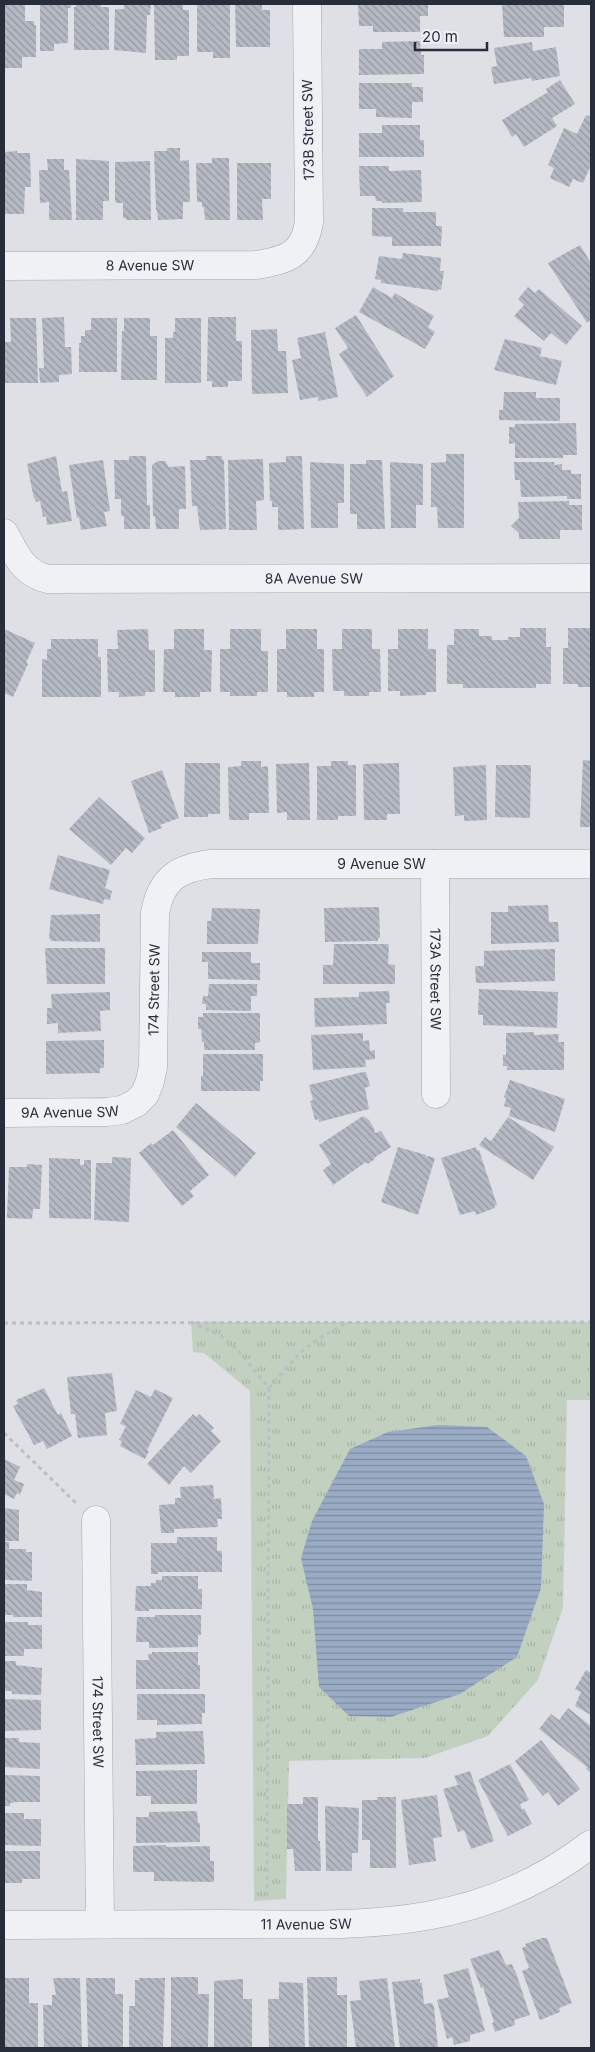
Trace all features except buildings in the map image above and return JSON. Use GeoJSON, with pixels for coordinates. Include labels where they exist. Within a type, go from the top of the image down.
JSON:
{"type":"FeatureCollection","features":[{"type":"Feature","properties":{"kind":"street","name":"173B Street SW"},"geometry":{"type":"LineString","coordinates":[[295,252],[307,236],[309,222],[307,4]]}},
{"type":"Feature","properties":{"kind":"street","name":"8 Avenue SW"},"geometry":{"type":"LineString","coordinates":[[4,266],[256,265],[273,262],[295,252]]}},
{"type":"Feature","properties":{"kind":"street","name":"8A Avenue SW"},"geometry":{"type":"LineString","coordinates":[[4,533],[26,570],[38,577],[48,579],[591,578]]}},
{"type":"Feature","properties":{"kind":"street","name":"9 Avenue SW"},"geometry":{"type":"LineString","coordinates":[[174,876],[186,869],[211,864],[591,864]]}},
{"type":"Feature","properties":{"kind":"street","name":"173A Street SW"},"geometry":{"type":"LineString","coordinates":[[435,864],[436,1094]]}},
{"type":"Feature","properties":{"kind":"street","name":"174 Street SW"},"geometry":{"type":"LineString","coordinates":[[136,1103],[146,1094],[153,1067],[155,913],[158,898],[164,886],[174,876]]}},
{"type":"Feature","properties":{"kind":"street","name":"9A Avenue SW"},"geometry":{"type":"LineString","coordinates":[[4,1113],[107,1112],[122,1110],[136,1103]]}},
{"type":"Feature","properties":{"kind":"street","name":"174 Street SW"},"geometry":{"type":"LineString","coordinates":[[96,1520],[100,1924]]}},
{"type":"Feature","properties":{"kind":"street","name":"11 Avenue SW"},"geometry":{"type":"LineString","coordinates":[[4,1925],[337,1925],[405,1920],[455,1912],[498,1898],[544,1876],[591,1844]]}},
{"type":"Feature","properties":{"kind":"path"},"geometry":{"type":"LineString","coordinates":[[192,1322],[221,1336],[238,1349],[269,1388],[267,1925]]}},
{"type":"Feature","properties":{"kind":"path"},"geometry":{"type":"LineString","coordinates":[[269,1388],[302,1352],[320,1338],[348,1322]]}},
{"type":"Feature","properties":{"kind":"path"},"geometry":{"type":"LineString","coordinates":[[4,1323],[591,1322]]}},
{"type":"Feature","properties":{"kind":"path"},"geometry":{"type":"LineString","coordinates":[[4,1433],[57,1486],[96,1520]]}},
{"type":"Feature","properties":{"kind":"green space"},"geometry":{"type":"Polygon","coordinates":[[[191,1322],[591,1322],[591,1400],[567,1400],[563,1608],[538,1680],[488,1736],[425,1758],[289,1761],[286,1899],[254,1901],[250,1391],[204,1353],[193,1352],[191,1322]]]}},
{"type":"Feature","properties":{"kind":"water"},"geometry":{"type":"Polygon","coordinates":[[[438,1425],[487,1427],[526,1456],[544,1504],[541,1588],[517,1657],[460,1694],[391,1717],[349,1716],[319,1687],[313,1609],[301,1558],[312,1521],[350,1449],[388,1432],[438,1425]]]}}]}
